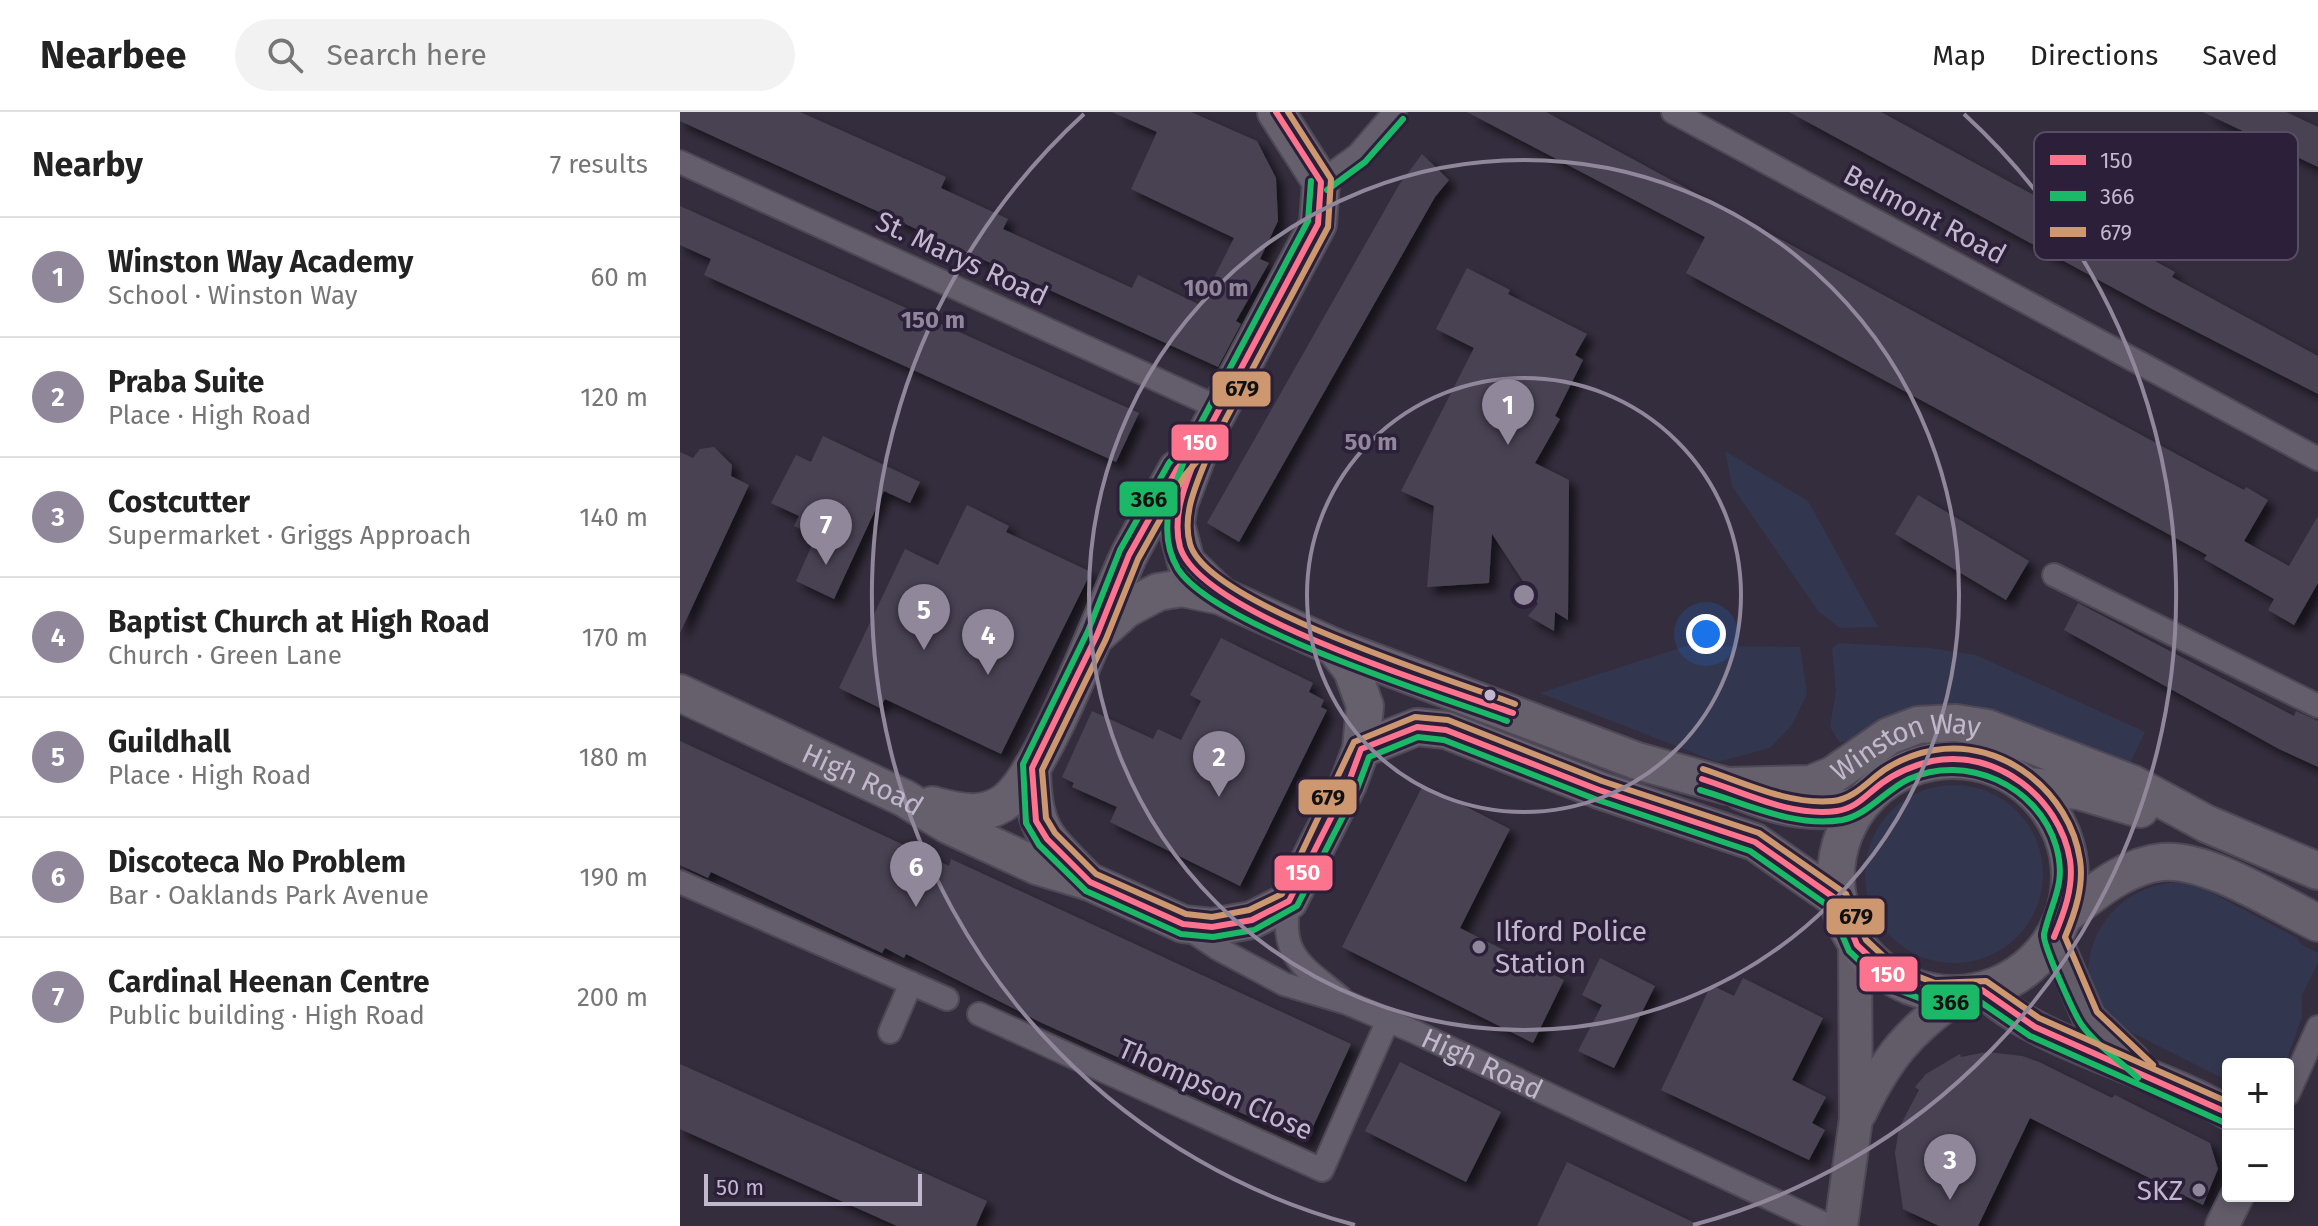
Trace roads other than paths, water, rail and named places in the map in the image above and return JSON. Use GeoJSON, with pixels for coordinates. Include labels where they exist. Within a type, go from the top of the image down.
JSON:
{"type":"FeatureCollection","features":[{"type":"Feature","properties":{"kind":"main road"},"geometry":{"type":"LineString","coordinates":[[1221,596],[1186,562],[1176,524],[1179,504],[1212,423],[1318,224],[1321,182],[1276,112]]}},
{"type":"Feature","properties":{"kind":"main road"},"geometry":{"type":"LineString","coordinates":[[904,798],[959,812],[987,811],[1005,803],[1032,768],[1097,635],[1129,555],[1177,469],[1212,423]]}},
{"type":"Feature","properties":{"kind":"main road"},"geometry":{"type":"LineString","coordinates":[[1097,635],[1126,609],[1158,592],[1182,588],[1221,596]]}},
{"type":"Feature","properties":{"kind":"main road","name":"Winston Way"},"geometry":{"type":"LineString","coordinates":[[1221,596],[1320,640],[1637,761],[1727,786],[1811,784],[1843,769],[1889,736],[1932,722],[1956,723],[2030,743],[2133,784],[2207,824],[2318,871]]}},
{"type":"Feature","properties":{"kind":"main road"},"geometry":{"type":"LineString","coordinates":[[1183,924],[1212,927],[1252,920],[1289,901],[1348,784],[1361,749],[1365,706],[1352,670],[1320,640]]}},
{"type":"Feature","properties":{"kind":"main road","name":"High Road"},"geometry":{"type":"LineString","coordinates":[[680,693],[904,798],[948,825],[1037,866],[1090,882],[1183,924]]}},
{"type":"Feature","properties":{"kind":"main road"},"geometry":{"type":"LineString","coordinates":[[1361,749],[1417,727],[1446,730],[1599,790],[1755,842],[1839,901]]}},
{"type":"Feature","properties":{"kind":"main road"},"geometry":{"type":"LineString","coordinates":[[2059,927],[2071,888],[2066,846],[2048,807],[2029,786],[2002,770],[1972,760],[1940,760],[1910,767],[1882,783],[1860,805],[1844,834],[1837,867],[1839,901],[1843,924],[1855,947],[1902,984],[1935,995],[1970,993],[2010,979],[2035,961],[2059,927],[2134,869],[2164,862],[2203,868],[2318,923]]}},
{"type":"Feature","properties":{"kind":"main road","name":"High Road"},"geometry":{"type":"LineString","coordinates":[[1032,768],[1036,821],[1047,839],[1090,882]]}},
{"type":"Feature","properties":{"kind":"main road"},"geometry":{"type":"LineString","coordinates":[[1727,786],[1800,812],[1836,811],[1860,805]]}},
{"type":"Feature","properties":{"kind":"main road"},"geometry":{"type":"LineString","coordinates":[[2029,786],[2079,791],[2207,824]]}},
{"type":"Feature","properties":{"kind":"street"},"geometry":{"type":"LineString","coordinates":[[1321,182],[1358,155],[1395,112]]}},
{"type":"Feature","properties":{"kind":"street","name":"Belmont Road"},"geometry":{"type":"LineString","coordinates":[[1673,112],[2318,459]]}},
{"type":"Feature","properties":{"kind":"street","name":"St. Marys Road"},"geometry":{"type":"LineString","coordinates":[[680,162],[1212,423]]}},
{"type":"Feature","properties":{"kind":"street"},"geometry":{"type":"LineString","coordinates":[[2054,575],[2318,706]]}},
{"type":"Feature","properties":{"kind":"street"},"geometry":{"type":"LineString","coordinates":[[680,882],[947,999]]}},
{"type":"Feature","properties":{"kind":"street","name":"High Road"},"geometry":{"type":"LineString","coordinates":[[1289,901],[1285,925],[1294,959],[1347,1003]]}},
{"type":"Feature","properties":{"kind":"street","name":"High Road"},"geometry":{"type":"LineString","coordinates":[[1183,924],[1217,948],[1284,984],[1347,1003],[1388,1020],[1829,1226]]}},
{"type":"Feature","properties":{"kind":"street"},"geometry":{"type":"LineString","coordinates":[[2059,927],[2089,1018],[2145,1072]]}},
{"type":"Feature","properties":{"kind":"street"},"geometry":{"type":"LineString","coordinates":[[1841,1226],[1856,1119],[1855,947]]}},
{"type":"Feature","properties":{"kind":"street"},"geometry":{"type":"LineString","coordinates":[[890,1032],[911,983]]}},
{"type":"Feature","properties":{"kind":"street"},"geometry":{"type":"LineString","coordinates":[[1856,1119],[1886,1061],[1919,1023],[1970,993],[2222,1110]]}},
{"type":"Feature","properties":{"kind":"street","name":"Thompson Close"},"geometry":{"type":"LineString","coordinates":[[979,1014],[1322,1170],[1388,1020]]}},
{"type":"Feature","properties":{"kind":"street"},"geometry":{"type":"LineString","coordinates":[[2294,1081],[2318,1027]]}},
{"type":"Feature","properties":{"kind":"street"},"geometry":{"type":"LineString","coordinates":[[2222,1226],[2234,1202]]}},
{"type":"Feature","properties":{"kind":"place","name":"Winston Way Academy"},"geometry":{"type":"Point","coordinates":[1508,445]}},
{"type":"Feature","properties":{"kind":"place","name":"Cardinal Heenan Centre"},"geometry":{"type":"Point","coordinates":[826,565]}},
{"type":"Feature","properties":{"kind":"place","name":"Guildhall"},"geometry":{"type":"Point","coordinates":[924,650]}},
{"type":"Feature","properties":{"kind":"place","name":"Baptist Church at High Road"},"geometry":{"type":"Point","coordinates":[988,675]}},
{"type":"Feature","properties":{"kind":"place","name":"Praba Suite"},"geometry":{"type":"Point","coordinates":[1219,797]}},
{"type":"Feature","properties":{"kind":"place","name":"Discoteca No Problem"},"geometry":{"type":"Point","coordinates":[916,907]}},
{"type":"Feature","properties":{"kind":"place","name":"Ilford Police Station"},"geometry":{"type":"Point","coordinates":[1479,947]}},
{"type":"Feature","properties":{"kind":"place","name":"SKZ"},"geometry":{"type":"Point","coordinates":[2199,1190]}},
{"type":"Feature","properties":{"kind":"place","name":"Costcutter"},"geometry":{"type":"Point","coordinates":[1950,1200]}}]}
